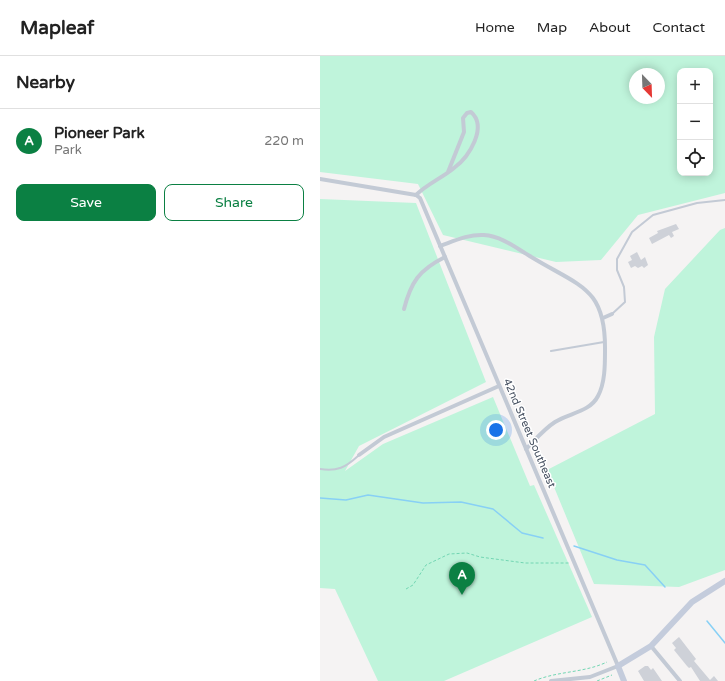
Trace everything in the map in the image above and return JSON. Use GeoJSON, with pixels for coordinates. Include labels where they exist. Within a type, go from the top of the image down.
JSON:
{"type":"FeatureCollection","features":[{"type":"Feature","properties":{"kind":"street"},"geometry":{"type":"LineString","coordinates":[[320,179],[416,195],[448,172],[463,159],[477,133],[478,123],[475,116],[471,112],[467,113],[463,118],[464,132],[448,172]]}},
{"type":"Feature","properties":{"kind":"street","name":"42nd Street Southeast"},"geometry":{"type":"LineString","coordinates":[[416,195],[420,198],[624,681]]}},
{"type":"Feature","properties":{"kind":"street"},"geometry":{"type":"LineString","coordinates":[[440,246],[473,235],[485,235],[503,240],[589,293],[596,300],[603,318],[605,342],[605,365],[599,395],[594,402],[586,408],[561,418],[526,449]]}},
{"type":"Feature","properties":{"kind":"street"},"geometry":{"type":"LineString","coordinates":[[404,309],[408,292],[418,276],[432,264],[445,258]]}},
{"type":"Feature","properties":{"kind":"street"},"geometry":{"type":"LineString","coordinates":[[603,318],[612,314]]}},
{"type":"Feature","properties":{"kind":"street"},"geometry":{"type":"LineString","coordinates":[[359,455],[384,437],[499,386]]}},
{"type":"Feature","properties":{"kind":"street"},"geometry":{"type":"LineString","coordinates":[[551,681],[590,677],[618,666],[651,646],[692,602],[725,581]]}},
{"type":"Feature","properties":{"kind":"street"},"geometry":{"type":"LineString","coordinates":[[651,646],[680,681]]}},
{"type":"Feature","properties":{"kind":"lane"},"geometry":{"type":"LineString","coordinates":[[612,314],[625,302],[624,287],[617,270],[617,259],[632,232],[653,215],[697,203],[725,200]]}},
{"type":"Feature","properties":{"kind":"lane"},"geometry":{"type":"LineString","coordinates":[[551,351],[605,342]]}},
{"type":"Feature","properties":{"kind":"lane"},"geometry":{"type":"LineString","coordinates":[[320,469],[343,468],[349,465],[359,455]]}},
{"type":"Feature","properties":{"kind":"path"},"geometry":{"type":"LineString","coordinates":[[406,590],[413,585],[426,565],[448,554],[467,553],[480,557],[525,563],[574,563]]}},
{"type":"Feature","properties":{"kind":"path"},"geometry":{"type":"LineString","coordinates":[[534,681],[551,675],[590,669],[611,660]]}},
{"type":"Feature","properties":{"kind":"path"},"geometry":{"type":"LineString","coordinates":[[596,681],[616,674]]}},
{"type":"Feature","properties":{"kind":"green space"},"geometry":{"type":"Polygon","coordinates":[[[320,56],[725,56],[725,193],[638,215],[601,260],[556,262],[443,235],[418,184],[320,172],[320,56]]]}},
{"type":"Feature","properties":{"kind":"green space"},"geometry":{"type":"Polygon","coordinates":[[[320,199],[416,203],[486,382],[359,446],[345,471],[383,444],[493,397],[530,486],[534,485],[592,617],[444,681],[378,681],[335,589],[320,588],[320,199]]]}},
{"type":"Feature","properties":{"kind":"green space"},"geometry":{"type":"Polygon","coordinates":[[[725,228],[725,570],[679,587],[594,584],[547,470],[655,414],[654,337],[665,289],[720,230],[725,228]]]}},
{"type":"Feature","properties":{"kind":"building"},"geometry":{"type":"Polygon","coordinates":[[[676,224],[679,229],[672,232],[674,236],[671,238],[669,235],[652,244],[649,238],[658,233],[657,231],[676,224]]]}},
{"type":"Feature","properties":{"kind":"building"},"geometry":{"type":"Polygon","coordinates":[[[637,252],[641,260],[645,257],[648,265],[644,268],[642,266],[638,268],[635,266],[631,268],[628,262],[632,260],[630,256],[637,252]]]}},
{"type":"Feature","properties":{"kind":"building"},"geometry":{"type":"Polygon","coordinates":[[[679,637],[696,659],[694,661],[710,680],[714,676],[718,681],[700,681],[691,667],[689,668],[687,666],[674,650],[676,648],[672,643],[679,637]]]}},
{"type":"Feature","properties":{"kind":"building"},"geometry":{"type":"Polygon","coordinates":[[[645,666],[648,666],[651,670],[653,668],[662,681],[644,681],[638,671],[645,666]]]}},
{"type":"Feature","properties":{"kind":"waterway"},"geometry":{"type":"LineString","coordinates":[[320,498],[346,500],[368,495],[423,503],[461,502],[493,509],[522,533],[543,538]]}},
{"type":"Feature","properties":{"kind":"waterway"},"geometry":{"type":"LineString","coordinates":[[574,546],[617,560],[645,565],[665,587]]}},
{"type":"Feature","properties":{"kind":"waterway"},"geometry":{"type":"LineString","coordinates":[[707,621],[725,643]]}},
{"type":"Feature","properties":{"kind":"place","name":"Pioneer Park"},"geometry":{"type":"Point","coordinates":[462,595]}}]}
